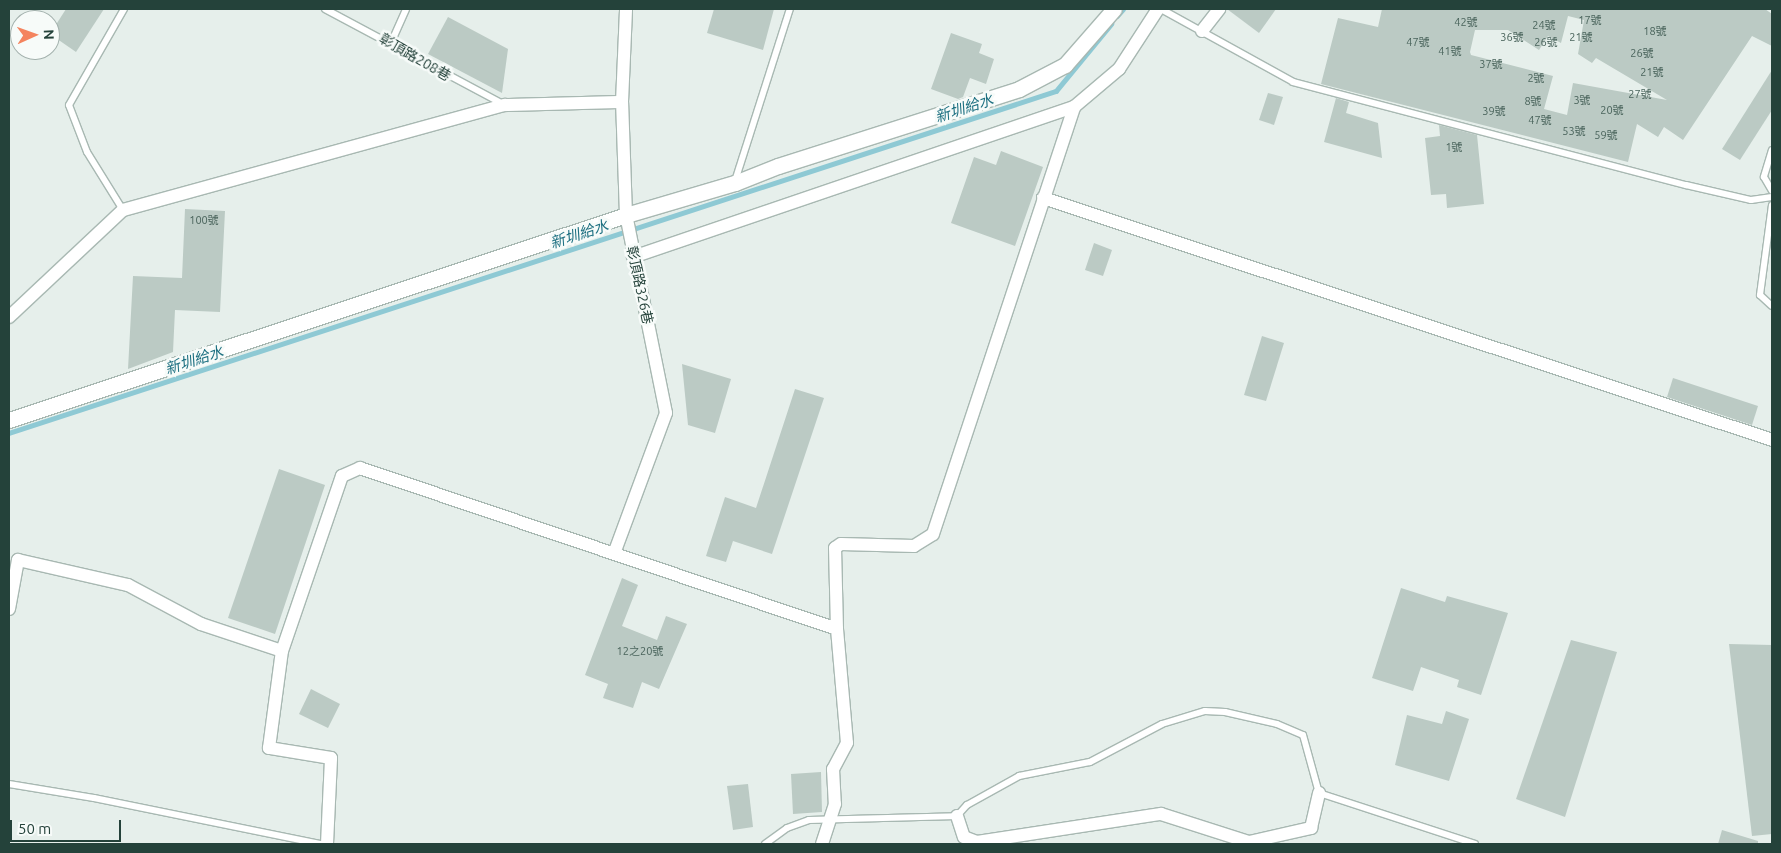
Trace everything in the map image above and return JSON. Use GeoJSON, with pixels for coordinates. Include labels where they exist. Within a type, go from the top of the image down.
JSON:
{"type":"FeatureCollection","features":[{"type":"Feature","properties":{"kind":"street","name":"彰頂路326巷"},"geometry":{"type":"LineString","coordinates":[[615,551],[666,413],[626,219],[622,102],[626,9]]}},
{"type":"Feature","properties":{"kind":"street"},"geometry":{"type":"LineString","coordinates":[[9,420],[735,183],[1045,77],[1065,65],[1114,9]]}},
{"type":"Feature","properties":{"kind":"street"},"geometry":{"type":"LineString","coordinates":[[634,257],[1074,107],[1119,69],[1159,9]]}},
{"type":"Feature","properties":{"kind":"street"},"geometry":{"type":"LineString","coordinates":[[1202,31],[1218,9]]}},
{"type":"Feature","properties":{"kind":"street"},"geometry":{"type":"LineString","coordinates":[[9,317],[122,210],[505,105],[622,102]]}},
{"type":"Feature","properties":{"kind":"street"},"geometry":{"type":"LineString","coordinates":[[822,844],[835,804],[833,769],[847,743],[837,629],[835,548],[841,544],[914,546],[932,534],[1074,107]]}},
{"type":"Feature","properties":{"kind":"street"},"geometry":{"type":"LineString","coordinates":[[1043,198],[1772,440]]}},
{"type":"Feature","properties":{"kind":"street"},"geometry":{"type":"LineString","coordinates":[[327,844],[331,758],[269,748],[282,651],[342,476],[360,468],[615,551],[837,629]]}},
{"type":"Feature","properties":{"kind":"street"},"geometry":{"type":"LineString","coordinates":[[9,609],[18,560],[128,586],[201,624],[282,651]]}},
{"type":"Feature","properties":{"kind":"street"},"geometry":{"type":"LineString","coordinates":[[957,816],[964,837],[977,842],[1161,814],[1248,842],[1311,828],[1319,793]]}},
{"type":"Feature","properties":{"kind":"lane"},"geometry":{"type":"LineString","coordinates":[[122,210],[87,152],[69,106],[124,9]]}},
{"type":"Feature","properties":{"kind":"lane","name":"彰頂路208巷"},"geometry":{"type":"LineString","coordinates":[[325,9],[505,105]]}},
{"type":"Feature","properties":{"kind":"lane"},"geometry":{"type":"LineString","coordinates":[[391,43],[406,9]]}},
{"type":"Feature","properties":{"kind":"lane"},"geometry":{"type":"LineString","coordinates":[[735,183],[790,9]]}},
{"type":"Feature","properties":{"kind":"lane"},"geometry":{"type":"LineString","coordinates":[[1159,9],[1293,82],[1686,185],[1751,200],[1772,197]]}},
{"type":"Feature","properties":{"kind":"lane"},"geometry":{"type":"LineString","coordinates":[[1772,150],[1764,177],[1772,191]]}},
{"type":"Feature","properties":{"kind":"lane"},"geometry":{"type":"LineString","coordinates":[[1772,204],[1760,295],[1772,306]]}},
{"type":"Feature","properties":{"kind":"lane"},"geometry":{"type":"LineString","coordinates":[[765,844],[787,828],[809,820],[957,816],[967,805],[1020,776],[1090,762],[1162,724],[1206,711],[1225,712],[1268,722],[1303,734],[1319,793],[1475,844]]}},
{"type":"Feature","properties":{"kind":"lane"},"geometry":{"type":"LineString","coordinates":[[9,784],[94,798],[321,844]]}},
{"type":"Feature","properties":{"kind":"building"},"geometry":{"type":"Polygon","coordinates":[[[66,9],[104,9],[76,52],[60,41],[60,18],[66,9]]]}},
{"type":"Feature","properties":{"kind":"building"},"geometry":{"type":"Polygon","coordinates":[[[714,9],[774,9],[763,50],[707,33],[714,9]]]}},
{"type":"Feature","properties":{"kind":"building"},"geometry":{"type":"Polygon","coordinates":[[[1227,9],[1276,9],[1259,33],[1227,9]]]}},
{"type":"Feature","properties":{"kind":"building"},"geometry":{"type":"Polygon","coordinates":[[[1382,9],[1765,9],[1772,14],[1772,46],[1752,36],[1683,140],[1664,127],[1658,137],[1637,124],[1628,162],[1321,84],[1338,18],[1378,27],[1382,9]],[[1568,16],[1561,43],[1548,36],[1539,50],[1508,30],[1475,30],[1470,52],[1471,55],[1553,76],[1544,109],[1567,115],[1573,83],[1667,100],[1596,58],[1592,63],[1578,54],[1584,20],[1568,16]]]}},
{"type":"Feature","properties":{"kind":"building"},"geometry":{"type":"Polygon","coordinates":[[[448,17],[508,49],[502,93],[428,54],[448,17]]]}},
{"type":"Feature","properties":{"kind":"building"},"geometry":{"type":"Polygon","coordinates":[[[951,33],[982,44],[979,53],[994,59],[986,84],[970,78],[963,97],[958,99],[931,89],[951,33]]]}},
{"type":"Feature","properties":{"kind":"building"},"geometry":{"type":"Polygon","coordinates":[[[1772,70],[1772,110],[1740,160],[1722,149],[1772,70]]]}},
{"type":"Feature","properties":{"kind":"building"},"geometry":{"type":"Polygon","coordinates":[[[1268,93],[1283,97],[1274,125],[1259,120],[1268,93]]]}},
{"type":"Feature","properties":{"kind":"building"},"geometry":{"type":"Polygon","coordinates":[[[1336,98],[1349,102],[1346,113],[1378,123],[1382,158],[1324,142],[1336,98]]]}},
{"type":"Feature","properties":{"kind":"building"},"geometry":{"type":"Polygon","coordinates":[[[1439,125],[1477,135],[1484,204],[1447,208],[1446,194],[1431,195],[1425,138],[1440,136],[1439,125]]]}},
{"type":"Feature","properties":{"kind":"building"},"geometry":{"type":"Polygon","coordinates":[[[1001,151],[1043,167],[1015,246],[951,223],[974,157],[996,165],[1001,151]]]}},
{"type":"Feature","properties":{"kind":"building"},"geometry":{"type":"Polygon","coordinates":[[[185,209],[225,211],[220,312],[175,310],[173,352],[128,369],[133,276],[182,278],[185,209]]]}},
{"type":"Feature","properties":{"kind":"building"},"geometry":{"type":"Polygon","coordinates":[[[1094,243],[1112,250],[1103,276],[1085,270],[1094,243]]]}},
{"type":"Feature","properties":{"kind":"building"},"geometry":{"type":"Polygon","coordinates":[[[1262,336],[1284,343],[1266,401],[1244,395],[1262,336]]]}},
{"type":"Feature","properties":{"kind":"building"},"geometry":{"type":"Polygon","coordinates":[[[682,364],[731,379],[715,433],[688,425],[682,364]]]}},
{"type":"Feature","properties":{"kind":"building"},"geometry":{"type":"Polygon","coordinates":[[[1673,378],[1758,406],[1752,425],[1667,397],[1673,378]]]}},
{"type":"Feature","properties":{"kind":"building"},"geometry":{"type":"Polygon","coordinates":[[[795,389],[824,398],[772,554],[733,541],[726,562],[706,556],[725,497],[756,508],[795,389]]]}},
{"type":"Feature","properties":{"kind":"building"},"geometry":{"type":"Polygon","coordinates":[[[279,469],[325,485],[275,634],[228,618],[279,469]]]}},
{"type":"Feature","properties":{"kind":"building"},"geometry":{"type":"Polygon","coordinates":[[[622,578],[638,585],[622,626],[657,640],[666,616],[687,624],[659,689],[642,682],[633,708],[603,698],[608,684],[585,675],[622,578]]]}},
{"type":"Feature","properties":{"kind":"building"},"geometry":{"type":"Polygon","coordinates":[[[1401,588],[1445,602],[1447,596],[1508,613],[1481,695],[1457,687],[1459,680],[1421,667],[1413,691],[1372,678],[1401,588]]]}},
{"type":"Feature","properties":{"kind":"building"},"geometry":{"type":"Polygon","coordinates":[[[1571,640],[1617,652],[1565,817],[1516,799],[1571,640]]]}},
{"type":"Feature","properties":{"kind":"building"},"geometry":{"type":"Polygon","coordinates":[[[1729,644],[1772,645],[1772,834],[1752,836],[1729,644]]]}},
{"type":"Feature","properties":{"kind":"building"},"geometry":{"type":"Polygon","coordinates":[[[311,689],[340,704],[328,728],[299,714],[311,689]]]}},
{"type":"Feature","properties":{"kind":"building"},"geometry":{"type":"Polygon","coordinates":[[[1446,711],[1469,719],[1449,781],[1395,765],[1407,715],[1442,724],[1446,711]]]}},
{"type":"Feature","properties":{"kind":"building"},"geometry":{"type":"Polygon","coordinates":[[[821,772],[822,812],[793,814],[791,774],[821,772]]]}},
{"type":"Feature","properties":{"kind":"building"},"geometry":{"type":"Polygon","coordinates":[[[748,784],[753,827],[733,830],[727,786],[748,784]]]}},
{"type":"Feature","properties":{"kind":"building"},"geometry":{"type":"Polygon","coordinates":[[[1722,830],[1758,841],[1758,844],[1718,844],[1722,830]]]}},
{"type":"Feature","properties":{"kind":"waterway","name":"新圳給水"},"geometry":{"type":"LineString","coordinates":[[1117,16],[1123,9]]}},
{"type":"Feature","properties":{"kind":"waterway","name":"新圳給水"},"geometry":{"type":"LineString","coordinates":[[9,433],[1056,91],[1111,24]]}}]}
